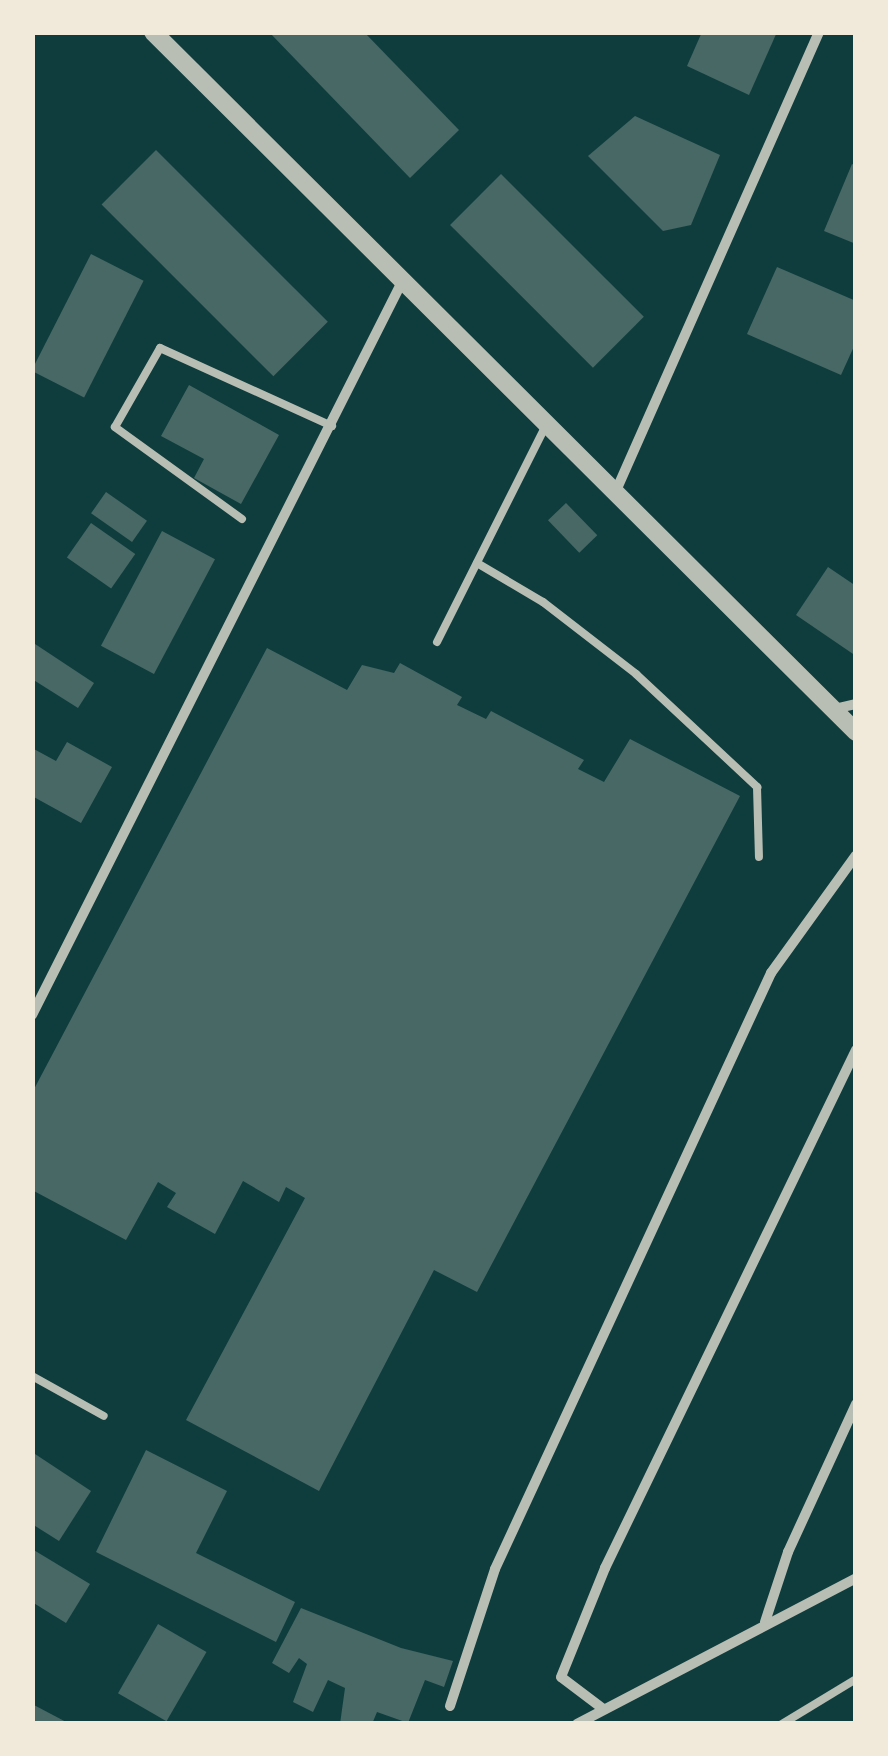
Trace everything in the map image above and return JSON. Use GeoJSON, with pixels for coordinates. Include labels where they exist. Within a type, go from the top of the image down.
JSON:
{"type":"FeatureCollection","features":[{"type":"Feature","properties":{"kind":"street"},"geometry":{"type":"LineString","coordinates":[[153,32],[856,732]]}},
{"type":"Feature","properties":{"kind":"street"},"geometry":{"type":"LineString","coordinates":[[614,494],[819,32]]}},
{"type":"Feature","properties":{"kind":"street"},"geometry":{"type":"LineString","coordinates":[[32,1015],[403,280]]}},
{"type":"Feature","properties":{"kind":"street"},"geometry":{"type":"LineString","coordinates":[[834,710],[856,704]]}},
{"type":"Feature","properties":{"kind":"street"},"geometry":{"type":"LineString","coordinates":[[450,1706],[504,1550],[772,973],[856,855]]}},
{"type":"Feature","properties":{"kind":"street"},"geometry":{"type":"LineString","coordinates":[[602,1708],[560,1677],[605,1568],[856,1050]]}},
{"type":"Feature","properties":{"kind":"street"},"geometry":{"type":"LineString","coordinates":[[766,1622],[788,1552],[856,1404]]}},
{"type":"Feature","properties":{"kind":"street"},"geometry":{"type":"LineString","coordinates":[[577,1724],[856,1578]]}},
{"type":"Feature","properties":{"kind":"lane"},"geometry":{"type":"LineString","coordinates":[[242,519],[115,427],[160,348],[332,426]]}},
{"type":"Feature","properties":{"kind":"lane"},"geometry":{"type":"LineString","coordinates":[[438,642],[546,424]]}},
{"type":"Feature","properties":{"kind":"lane"},"geometry":{"type":"LineString","coordinates":[[477,563],[544,602],[636,674],[756,788],[759,857]]}},
{"type":"Feature","properties":{"kind":"lane"},"geometry":{"type":"LineString","coordinates":[[32,1376],[104,1416]]}},
{"type":"Feature","properties":{"kind":"lane"},"geometry":{"type":"LineString","coordinates":[[782,1724],[856,1679]]}},
{"type":"Feature","properties":{"kind":"building"},"geometry":{"type":"Polygon","coordinates":[[[269,32],[364,32],[459,130],[410,178],[269,32]]]}},
{"type":"Feature","properties":{"kind":"building"},"geometry":{"type":"Polygon","coordinates":[[[702,32],[777,32],[749,95],[687,66],[702,32]]]}},
{"type":"Feature","properties":{"kind":"building"},"geometry":{"type":"Polygon","coordinates":[[[635,116],[720,155],[691,225],[663,231],[588,156],[635,116]]]}},
{"type":"Feature","properties":{"kind":"building"},"geometry":{"type":"Polygon","coordinates":[[[156,150],[328,322],[273,376],[102,204],[156,150]]]}},
{"type":"Feature","properties":{"kind":"building"},"geometry":{"type":"Polygon","coordinates":[[[852,164],[856,166],[856,244],[824,231],[852,164]]]}},
{"type":"Feature","properties":{"kind":"building"},"geometry":{"type":"Polygon","coordinates":[[[501,174],[644,317],[593,368],[450,225],[501,174]]]}},
{"type":"Feature","properties":{"kind":"building"},"geometry":{"type":"Polygon","coordinates":[[[91,254],[144,281],[84,398],[32,370],[91,254]]]}},
{"type":"Feature","properties":{"kind":"building"},"geometry":{"type":"Polygon","coordinates":[[[777,267],[856,301],[856,342],[841,375],[747,334],[777,267]]]}},
{"type":"Feature","properties":{"kind":"building"},"geometry":{"type":"Polygon","coordinates":[[[189,385],[279,435],[241,504],[194,478],[204,459],[161,436],[189,385]]]}},
{"type":"Feature","properties":{"kind":"building"},"geometry":{"type":"Polygon","coordinates":[[[106,492],[147,521],[132,542],[91,513],[106,492]]]}},
{"type":"Feature","properties":{"kind":"building"},"geometry":{"type":"Polygon","coordinates":[[[566,503],[597,535],[579,553],[548,520],[566,503]]]}},
{"type":"Feature","properties":{"kind":"building"},"geometry":{"type":"Polygon","coordinates":[[[91,523],[135,554],[111,588],[67,557],[91,523]]]}},
{"type":"Feature","properties":{"kind":"building"},"geometry":{"type":"Polygon","coordinates":[[[162,531],[215,559],[154,674],[101,646],[162,531]]]}},
{"type":"Feature","properties":{"kind":"building"},"geometry":{"type":"Polygon","coordinates":[[[828,567],[856,586],[856,656],[796,615],[828,567]]]}},
{"type":"Feature","properties":{"kind":"building"},"geometry":{"type":"Polygon","coordinates":[[[32,642],[94,683],[78,708],[32,679],[32,642]]]}},
{"type":"Feature","properties":{"kind":"building"},"geometry":{"type":"Polygon","coordinates":[[[267,648],[347,690],[362,665],[394,673],[400,663],[462,697],[457,705],[486,719],[491,711],[584,760],[578,769],[604,782],[630,739],[740,796],[477,1292],[434,1270],[319,1491],[186,1420],[305,1198],[286,1187],[279,1202],[243,1181],[215,1234],[167,1207],[176,1193],[158,1182],[126,1240],[32,1190],[32,1093],[267,648]]]}},
{"type":"Feature","properties":{"kind":"building"},"geometry":{"type":"Polygon","coordinates":[[[67,742],[112,767],[81,823],[32,796],[32,748],[56,761],[67,742]]]}},
{"type":"Feature","properties":{"kind":"building"},"geometry":{"type":"Polygon","coordinates":[[[146,1450],[227,1491],[196,1553],[295,1602],[276,1642],[96,1552],[146,1450]]]}},
{"type":"Feature","properties":{"kind":"building"},"geometry":{"type":"Polygon","coordinates":[[[32,1452],[91,1491],[59,1541],[32,1524],[32,1452]]]}},
{"type":"Feature","properties":{"kind":"building"},"geometry":{"type":"Polygon","coordinates":[[[32,1549],[90,1584],[66,1623],[32,1602],[32,1549]]]}},
{"type":"Feature","properties":{"kind":"building"},"geometry":{"type":"Polygon","coordinates":[[[301,1608],[401,1648],[453,1661],[444,1687],[425,1680],[408,1723],[377,1712],[372,1724],[340,1724],[345,1688],[328,1680],[313,1712],[293,1702],[307,1664],[299,1658],[289,1673],[272,1663],[301,1608]]]}},
{"type":"Feature","properties":{"kind":"building"},"geometry":{"type":"Polygon","coordinates":[[[158,1624],[206,1652],[166,1721],[118,1693],[158,1624]]]}},
{"type":"Feature","properties":{"kind":"building"},"geometry":{"type":"Polygon","coordinates":[[[32,1704],[70,1724],[32,1724],[32,1704]]]}}]}
